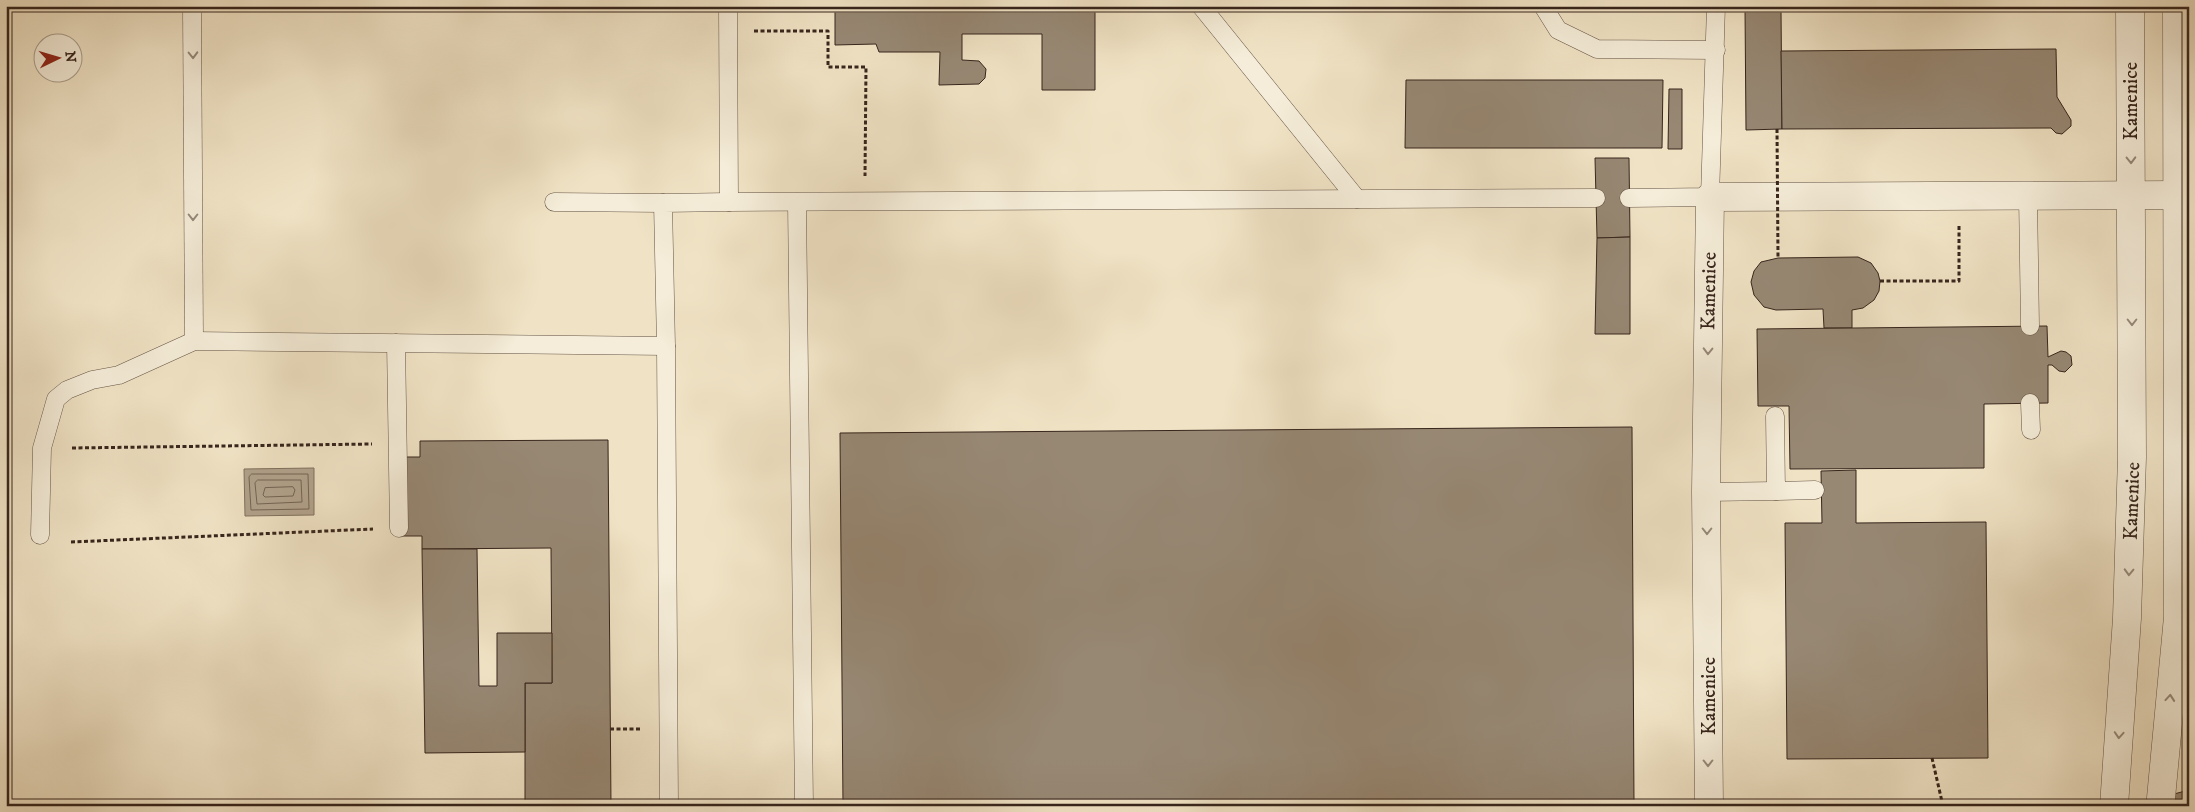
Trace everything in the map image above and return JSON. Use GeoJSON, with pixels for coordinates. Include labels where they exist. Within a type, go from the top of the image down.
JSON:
{"type":"FeatureCollection","features":[{"type":"Feature","properties":{"kind":"street","name":"Kamenice"},"geometry":{"type":"LineString","coordinates":[[2114,806],[2129,570],[2132,457],[2130,6]]}},
{"type":"Feature","properties":{"kind":"street"},"geometry":{"type":"LineString","coordinates":[[2161,798],[2178,617],[2179,196],[2177,6]]}},
{"type":"Feature","properties":{"kind":"street"},"geometry":{"type":"LineString","coordinates":[[1710,197],[2179,196]]}},
{"type":"Feature","properties":{"kind":"street","name":"Kamenice"},"geometry":{"type":"LineString","coordinates":[[1709,806],[1706,492],[1710,197]]}},
{"type":"Feature","properties":{"kind":"lane"},"geometry":{"type":"LineString","coordinates":[[192,6],[194,340]]}},
{"type":"Feature","properties":{"kind":"lane"},"geometry":{"type":"LineString","coordinates":[[728,6],[729,202]]}},
{"type":"Feature","properties":{"kind":"lane"},"geometry":{"type":"LineString","coordinates":[[1201,6],[1357,200]]}},
{"type":"Feature","properties":{"kind":"lane"},"geometry":{"type":"LineString","coordinates":[[1543,6],[1558,30],[1597,49],[1716,50]]}},
{"type":"Feature","properties":{"kind":"lane"},"geometry":{"type":"LineString","coordinates":[[1629,198],[1710,197],[1716,6]]}},
{"type":"Feature","properties":{"kind":"lane"},"geometry":{"type":"LineString","coordinates":[[2028,196],[2030,326]]}},
{"type":"Feature","properties":{"kind":"lane"},"geometry":{"type":"LineString","coordinates":[[554,202],[1596,198]]}},
{"type":"Feature","properties":{"kind":"lane"},"geometry":{"type":"LineString","coordinates":[[796,202],[804,806]]}},
{"type":"Feature","properties":{"kind":"lane"},"geometry":{"type":"LineString","coordinates":[[663,203],[666,346],[668,806]]}},
{"type":"Feature","properties":{"kind":"lane"},"geometry":{"type":"LineString","coordinates":[[40,535],[42,448],[56,400],[67,390],[92,380],[119,375],[194,340],[666,346]]}},
{"type":"Feature","properties":{"kind":"lane"},"geometry":{"type":"LineString","coordinates":[[396,343],[399,528]]}},
{"type":"Feature","properties":{"kind":"lane"},"geometry":{"type":"LineString","coordinates":[[2030,403],[2031,430]]}},
{"type":"Feature","properties":{"kind":"lane"},"geometry":{"type":"LineString","coordinates":[[1775,416],[1776,491]]}},
{"type":"Feature","properties":{"kind":"lane"},"geometry":{"type":"LineString","coordinates":[[1706,492],[1815,490]]}},
{"type":"Feature","properties":{"kind":"path"},"geometry":{"type":"LineString","coordinates":[[729,31],[828,31],[828,67],[866,67],[865,201]]}},
{"type":"Feature","properties":{"kind":"path"},"geometry":{"type":"LineString","coordinates":[[1777,129],[1778,258]]}},
{"type":"Feature","properties":{"kind":"path"},"geometry":{"type":"LineString","coordinates":[[1880,281],[1959,281],[1959,196]]}},
{"type":"Feature","properties":{"kind":"path"},"geometry":{"type":"LineString","coordinates":[[72,448],[397,444]]}},
{"type":"Feature","properties":{"kind":"path"},"geometry":{"type":"LineString","coordinates":[[71,542],[399,528]]}},
{"type":"Feature","properties":{"kind":"path"},"geometry":{"type":"LineString","coordinates":[[1932,758],[1944,806]]}},
{"type":"Feature","properties":{"kind":"water"},"geometry":{"type":"Polygon","coordinates":[[[314,468],[314,515],[245,516],[244,469],[314,468]]]}},
{"type":"Feature","properties":{"kind":"building"},"geometry":{"type":"Polygon","coordinates":[[[835,6],[1095,6],[1095,90],[1042,90],[1042,34],[962,34],[962,60],[979,61],[986,69],[985,78],[979,84],[939,85],[940,52],[879,52],[876,44],[835,45],[835,6]]]}},
{"type":"Feature","properties":{"kind":"building"},"geometry":{"type":"Polygon","coordinates":[[[1279,6],[1341,6],[1309,11],[1279,6]]]}},
{"type":"Feature","properties":{"kind":"building"},"geometry":{"type":"Polygon","coordinates":[[[1738,6],[1792,6],[1792,9],[1781,9],[1782,129],[1746,130],[1745,9],[1738,9],[1738,6]]]}},
{"type":"Feature","properties":{"kind":"building"},"geometry":{"type":"Polygon","coordinates":[[[2056,49],[2057,97],[2071,120],[2071,126],[2062,134],[2056,133],[2051,128],[1782,129],[1781,51],[2056,49]]]}},
{"type":"Feature","properties":{"kind":"building"},"geometry":{"type":"Polygon","coordinates":[[[1406,80],[1663,80],[1662,148],[1405,148],[1406,80]]]}},
{"type":"Feature","properties":{"kind":"building"},"geometry":{"type":"Polygon","coordinates":[[[1669,89],[1682,89],[1682,149],[1668,149],[1669,89]]]}},
{"type":"Feature","properties":{"kind":"building"},"geometry":{"type":"Polygon","coordinates":[[[1595,158],[1629,158],[1630,237],[1597,238],[1595,158]]]}},
{"type":"Feature","properties":{"kind":"building"},"geometry":{"type":"Polygon","coordinates":[[[1630,237],[1630,334],[1595,334],[1597,238],[1630,237]]]}},
{"type":"Feature","properties":{"kind":"building"},"geometry":{"type":"Polygon","coordinates":[[[1858,257],[1871,263],[1878,273],[1880,281],[1879,291],[1874,300],[1863,308],[1852,310],[1852,328],[1824,328],[1823,309],[1776,310],[1764,307],[1754,295],[1751,282],[1754,271],[1761,262],[1778,258],[1858,257]]]}},
{"type":"Feature","properties":{"kind":"building"},"geometry":{"type":"Polygon","coordinates":[[[2047,326],[2048,357],[2061,351],[2066,352],[2071,356],[2072,365],[2065,372],[2059,371],[2052,365],[2048,365],[2048,403],[1984,404],[1984,468],[1790,469],[1789,406],[1758,406],[1757,329],[2047,326]]]}},
{"type":"Feature","properties":{"kind":"building"},"geometry":{"type":"Polygon","coordinates":[[[1632,427],[1634,806],[843,806],[840,433],[1632,427]]]}},
{"type":"Feature","properties":{"kind":"building"},"geometry":{"type":"Polygon","coordinates":[[[608,440],[611,806],[525,806],[525,683],[552,683],[551,548],[422,549],[422,536],[402,536],[402,457],[420,457],[420,441],[608,440]]]}},
{"type":"Feature","properties":{"kind":"building"},"geometry":{"type":"Polygon","coordinates":[[[1856,470],[1856,523],[1986,522],[1988,758],[1787,759],[1785,523],[1822,523],[1821,471],[1856,470]]]}},
{"type":"Feature","properties":{"kind":"building"},"geometry":{"type":"Polygon","coordinates":[[[422,549],[477,549],[479,686],[497,686],[497,633],[552,633],[552,683],[525,683],[525,752],[425,753],[422,549]]]}},
{"type":"Feature","properties":{"kind":"building"},"geometry":{"type":"Polygon","coordinates":[[[2189,790],[2189,806],[2129,806],[2189,790]]]}}]}
